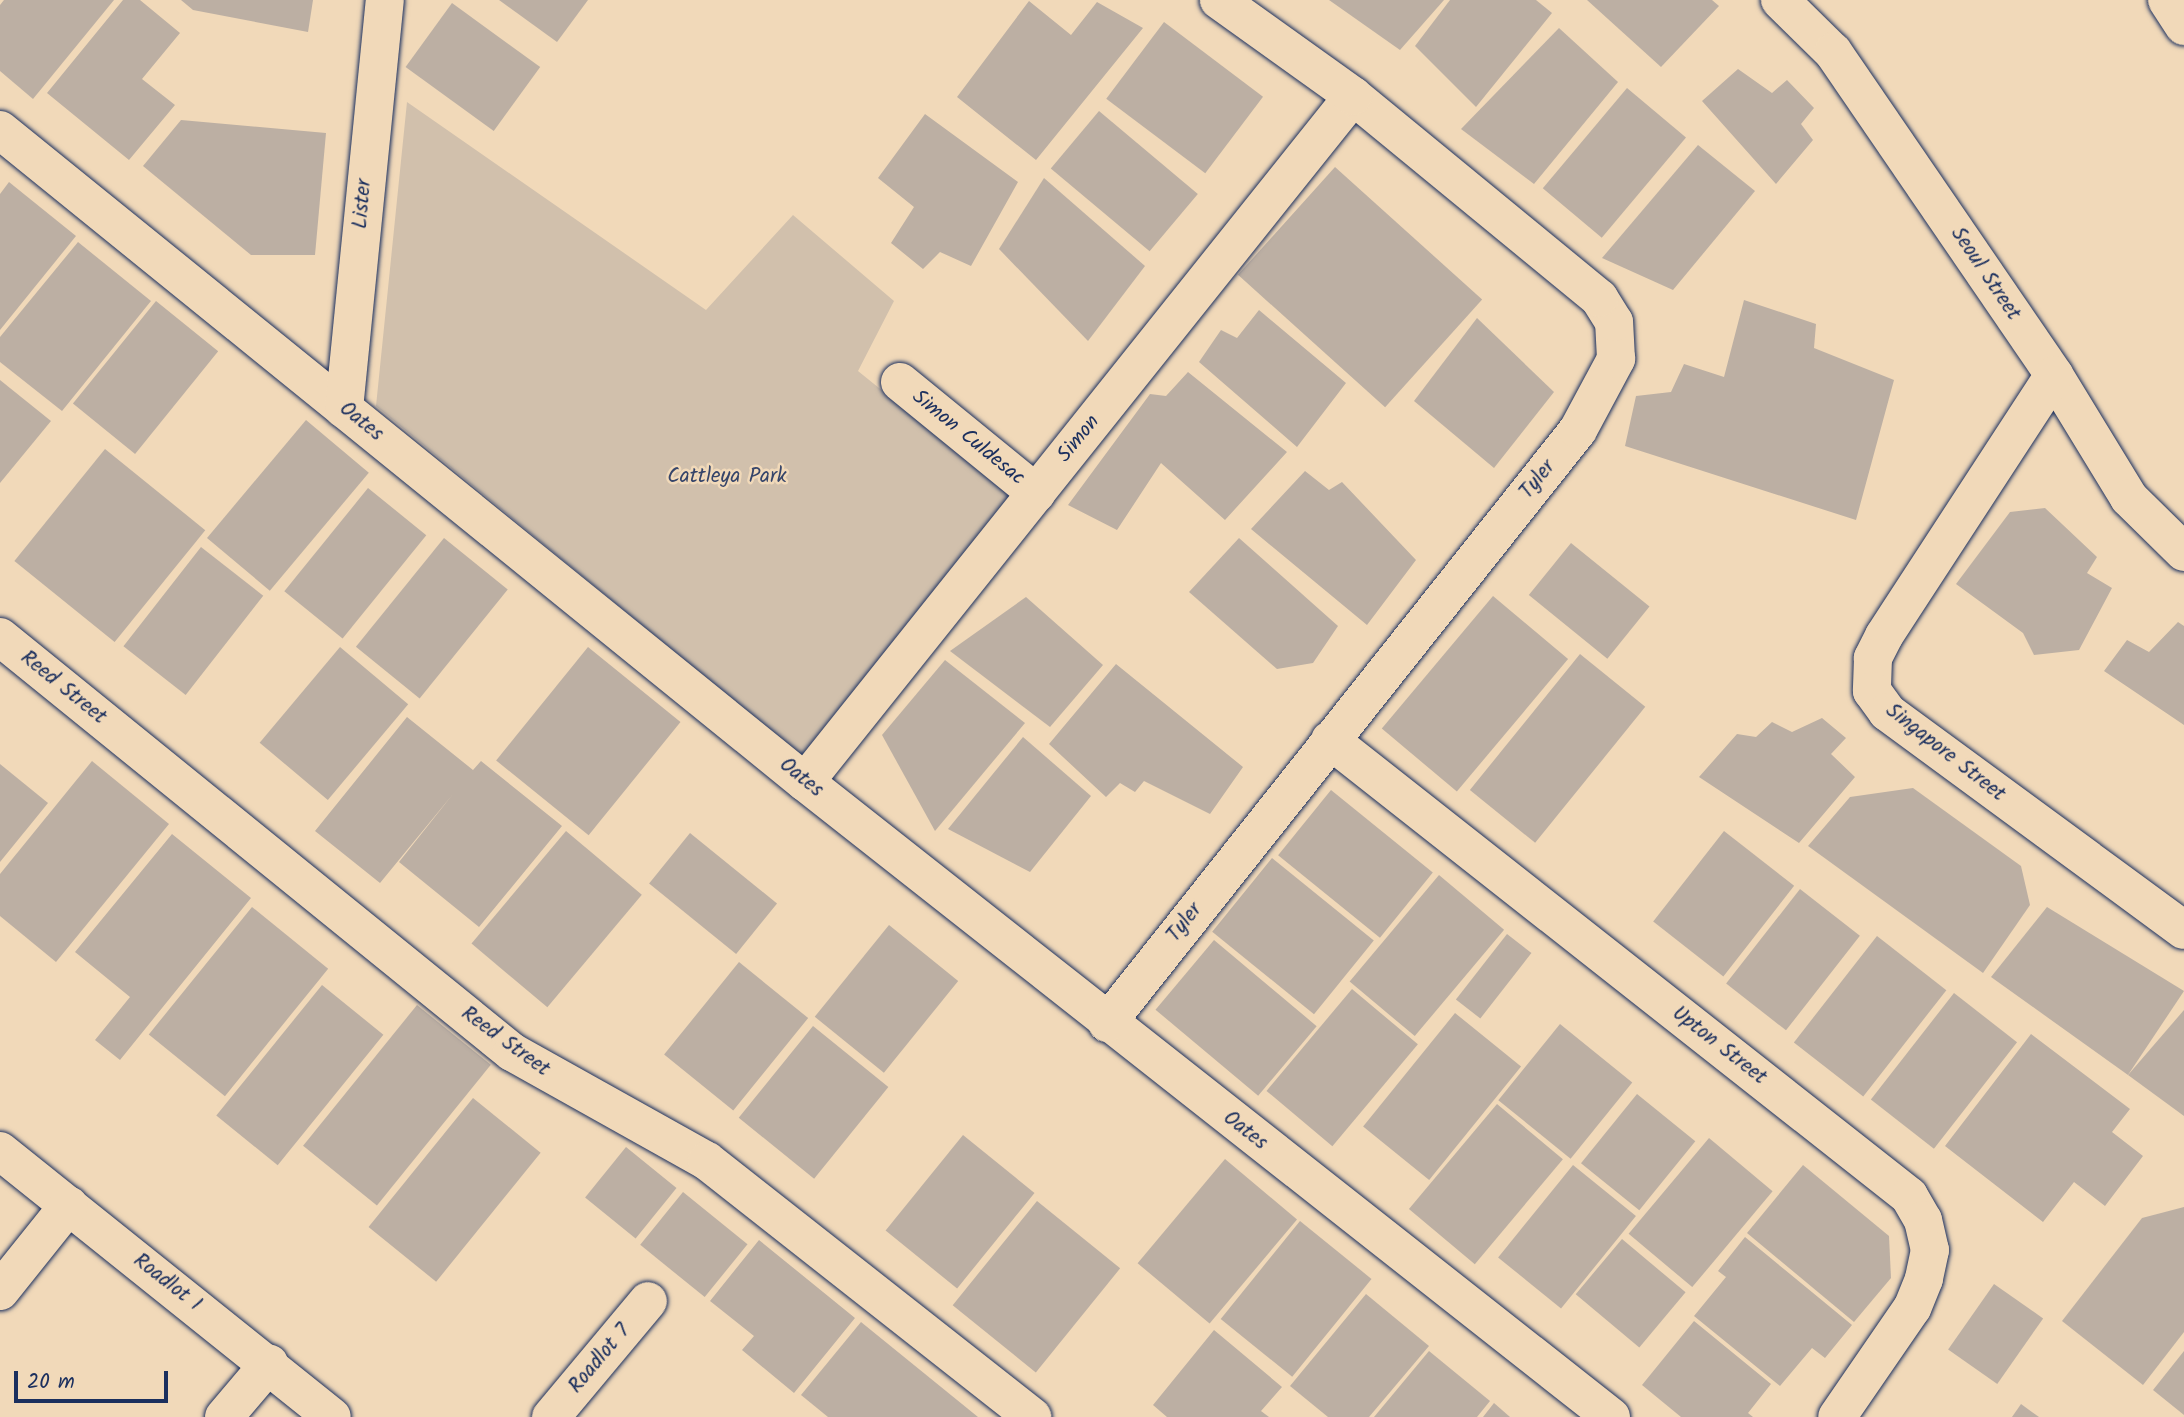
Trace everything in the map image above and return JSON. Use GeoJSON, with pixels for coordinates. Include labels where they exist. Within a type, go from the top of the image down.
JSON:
{"type":"FeatureCollection","features":[{"type":"Feature","properties":{"kind":"street","name":"Lister"},"geometry":{"type":"LineString","coordinates":[[344,408],[385,0]]}},
{"type":"Feature","properties":{"kind":"street","name":"Tyler"},"geometry":{"type":"LineString","coordinates":[[1107,1023],[1578,430],[1616,359],[1618,343],[1614,322],[1599,298],[1353,96],[1219,0]]}},
{"type":"Feature","properties":{"kind":"street","name":"Seoul Street"},"geometry":{"type":"LineString","coordinates":[[1780,0],[1833,52],[2054,375],[2129,498],[2184,552]]}},
{"type":"Feature","properties":{"kind":"street"},"geometry":{"type":"LineString","coordinates":[[2167,0],[2184,26]]}},
{"type":"Feature","properties":{"kind":"street","name":"Simon"},"geometry":{"type":"LineString","coordinates":[[805,782],[1353,96]]}},
{"type":"Feature","properties":{"kind":"street","name":"Oates"},"geometry":{"type":"LineString","coordinates":[[0,130],[805,782],[1107,1023],[1611,1417]]}},
{"type":"Feature","properties":{"kind":"street","name":"Singapore Street"},"geometry":{"type":"LineString","coordinates":[[2054,375],[1884,636],[1873,658],[1872,691],[1887,712],[2184,930]]}},
{"type":"Feature","properties":{"kind":"street","name":"Simon Culdesac"},"geometry":{"type":"LineString","coordinates":[[900,382],[1036,493]]}},
{"type":"Feature","properties":{"kind":"street","name":"Reed Street"},"geometry":{"type":"LineString","coordinates":[[0,637],[512,1052],[707,1161],[1032,1417]]}},
{"type":"Feature","properties":{"kind":"street","name":"Upton Street"},"geometry":{"type":"LineString","coordinates":[[1331,740],[1909,1196],[1923,1220],[1930,1250],[1924,1279],[1912,1308],[1837,1417]]}},
{"type":"Feature","properties":{"kind":"street","name":"Roadlot 1"},"geometry":{"type":"LineString","coordinates":[[0,1151],[332,1417]]}},
{"type":"Feature","properties":{"kind":"street"},"geometry":{"type":"LineString","coordinates":[[0,1291],[69,1205]]}},
{"type":"Feature","properties":{"kind":"street","name":"Roadlot 7"},"geometry":{"type":"LineString","coordinates":[[551,1417],[648,1301]]}},
{"type":"Feature","properties":{"kind":"street"},"geometry":{"type":"LineString","coordinates":[[225,1417],[269,1364]]}},
{"type":"Feature","properties":{"kind":"green space","name":"Cattleya Park"},"geometry":{"type":"Polygon","coordinates":[[[407,102],[706,310],[793,215],[894,301],[858,371],[1015,498],[806,760],[376,406],[407,102]]]}},
{"type":"Feature","properties":{"kind":"building"},"geometry":{"type":"Polygon","coordinates":[[[4,0],[114,0],[33,99],[0,71],[0,5],[4,0]]]}},
{"type":"Feature","properties":{"kind":"building"},"geometry":{"type":"Polygon","coordinates":[[[123,0],[140,0],[180,33],[142,79],[175,105],[129,160],[47,93],[123,0]]]}},
{"type":"Feature","properties":{"kind":"building"},"geometry":{"type":"Polygon","coordinates":[[[181,0],[313,0],[308,32],[193,10],[181,0]]]}},
{"type":"Feature","properties":{"kind":"building"},"geometry":{"type":"Polygon","coordinates":[[[499,0],[588,0],[557,42],[499,0]]]}},
{"type":"Feature","properties":{"kind":"building"},"geometry":{"type":"Polygon","coordinates":[[[1329,0],[1444,0],[1400,50],[1329,0]]]}},
{"type":"Feature","properties":{"kind":"building"},"geometry":{"type":"Polygon","coordinates":[[[1450,0],[1536,0],[1552,13],[1476,107],[1415,46],[1450,0]]]}},
{"type":"Feature","properties":{"kind":"building"},"geometry":{"type":"Polygon","coordinates":[[[1587,0],[1712,0],[1719,6],[1661,67],[1587,0]]]}},
{"type":"Feature","properties":{"kind":"building"},"geometry":{"type":"Polygon","coordinates":[[[1029,1],[1071,35],[1097,2],[1143,28],[1036,160],[957,97],[1029,1]]]}},
{"type":"Feature","properties":{"kind":"building"},"geometry":{"type":"Polygon","coordinates":[[[452,3],[540,67],[494,131],[406,67],[452,3]]]}},
{"type":"Feature","properties":{"kind":"building"},"geometry":{"type":"Polygon","coordinates":[[[1164,22],[1263,97],[1205,173],[1106,99],[1164,22]]]}},
{"type":"Feature","properties":{"kind":"building"},"geometry":{"type":"Polygon","coordinates":[[[1559,28],[1618,82],[1534,184],[1461,129],[1559,28]]]}},
{"type":"Feature","properties":{"kind":"building"},"geometry":{"type":"Polygon","coordinates":[[[1738,69],[1772,93],[1787,80],[1814,108],[1801,124],[1813,140],[1776,184],[1702,101],[1738,69]]]}},
{"type":"Feature","properties":{"kind":"building"},"geometry":{"type":"Polygon","coordinates":[[[1627,88],[1686,137],[1602,238],[1543,188],[1627,88]]]}},
{"type":"Feature","properties":{"kind":"building"},"geometry":{"type":"Polygon","coordinates":[[[1099,111],[1198,194],[1150,251],[1051,168],[1099,111]]]}},
{"type":"Feature","properties":{"kind":"building"},"geometry":{"type":"Polygon","coordinates":[[[925,114],[1018,182],[971,266],[940,252],[923,269],[891,243],[914,207],[878,178],[925,114]]]}},
{"type":"Feature","properties":{"kind":"building"},"geometry":{"type":"Polygon","coordinates":[[[181,120],[326,133],[315,255],[251,255],[143,166],[181,120]]]}},
{"type":"Feature","properties":{"kind":"building"},"geometry":{"type":"Polygon","coordinates":[[[1698,145],[1755,191],[1673,290],[1602,258],[1698,145]]]}},
{"type":"Feature","properties":{"kind":"building"},"geometry":{"type":"Polygon","coordinates":[[[1335,167],[1482,299],[1385,407],[1238,275],[1335,167]]]}},
{"type":"Feature","properties":{"kind":"building"},"geometry":{"type":"Polygon","coordinates":[[[1044,178],[1145,266],[1088,341],[999,249],[1044,178]]]}},
{"type":"Feature","properties":{"kind":"building"},"geometry":{"type":"Polygon","coordinates":[[[9,182],[76,236],[0,330],[0,194],[9,182]]]}},
{"type":"Feature","properties":{"kind":"building"},"geometry":{"type":"Polygon","coordinates":[[[78,242],[151,301],[62,411],[0,362],[0,337],[78,242]]]}},
{"type":"Feature","properties":{"kind":"building"},"geometry":{"type":"Polygon","coordinates":[[[1744,300],[1816,324],[1814,348],[1894,380],[1856,520],[1625,446],[1636,396],[1671,392],[1684,364],[1724,377],[1744,300]]]}},
{"type":"Feature","properties":{"kind":"building"},"geometry":{"type":"Polygon","coordinates":[[[156,301],[218,351],[135,454],[73,404],[156,301]]]}},
{"type":"Feature","properties":{"kind":"building"},"geometry":{"type":"Polygon","coordinates":[[[1259,310],[1346,383],[1297,447],[1199,362],[1221,330],[1237,338],[1259,310]]]}},
{"type":"Feature","properties":{"kind":"building"},"geometry":{"type":"Polygon","coordinates":[[[1477,318],[1554,392],[1494,468],[1414,401],[1477,318]]]}},
{"type":"Feature","properties":{"kind":"building"},"geometry":{"type":"Polygon","coordinates":[[[1188,372],[1287,452],[1225,520],[1161,463],[1117,530],[1068,505],[1150,394],[1166,396],[1188,372]]]}},
{"type":"Feature","properties":{"kind":"building"},"geometry":{"type":"Polygon","coordinates":[[[0,380],[51,421],[0,483],[0,380]]]}},
{"type":"Feature","properties":{"kind":"building"},"geometry":{"type":"Polygon","coordinates":[[[306,420],[369,473],[270,591],[207,538],[306,420]]]}},
{"type":"Feature","properties":{"kind":"building"},"geometry":{"type":"Polygon","coordinates":[[[105,449],[205,530],[115,642],[14,561],[105,449]]]}},
{"type":"Feature","properties":{"kind":"building"},"geometry":{"type":"Polygon","coordinates":[[[1305,471],[1329,490],[1342,482],[1416,560],[1367,625],[1251,529],[1305,471]]]}},
{"type":"Feature","properties":{"kind":"building"},"geometry":{"type":"Polygon","coordinates":[[[368,488],[426,535],[343,639],[284,591],[368,488]]]}},
{"type":"Feature","properties":{"kind":"building"},"geometry":{"type":"Polygon","coordinates":[[[2045,508],[2097,557],[2087,573],[2112,588],[2079,650],[2034,655],[2023,633],[1956,584],[2010,512],[2045,508]]]}},
{"type":"Feature","properties":{"kind":"building"},"geometry":{"type":"Polygon","coordinates":[[[444,538],[508,590],[420,698],[356,647],[444,538]]]}},
{"type":"Feature","properties":{"kind":"building"},"geometry":{"type":"Polygon","coordinates":[[[1239,538],[1338,626],[1313,663],[1277,669],[1189,592],[1239,538]]]}},
{"type":"Feature","properties":{"kind":"building"},"geometry":{"type":"Polygon","coordinates":[[[1571,543],[1649,607],[1607,659],[1529,595],[1571,543]]]}},
{"type":"Feature","properties":{"kind":"building"},"geometry":{"type":"Polygon","coordinates":[[[201,547],[263,596],[186,695],[123,646],[201,547]]]}},
{"type":"Feature","properties":{"kind":"building"},"geometry":{"type":"Polygon","coordinates":[[[1493,596],[1568,659],[1457,792],[1382,729],[1493,596]]]}},
{"type":"Feature","properties":{"kind":"building"},"geometry":{"type":"Polygon","coordinates":[[[1026,597],[1103,665],[1050,727],[950,651],[1026,597]]]}},
{"type":"Feature","properties":{"kind":"building"},"geometry":{"type":"Polygon","coordinates":[[[2178,622],[2184,626],[2184,725],[2104,671],[2127,640],[2149,652],[2178,622]]]}},
{"type":"Feature","properties":{"kind":"building"},"geometry":{"type":"Polygon","coordinates":[[[340,647],[408,704],[328,800],[260,743],[340,647]]]}},
{"type":"Feature","properties":{"kind":"building"},"geometry":{"type":"Polygon","coordinates":[[[588,647],[680,722],[589,835],[496,760],[588,647]]]}},
{"type":"Feature","properties":{"kind":"building"},"geometry":{"type":"Polygon","coordinates":[[[1580,654],[1645,707],[1535,843],[1470,790],[1580,654]]]}},
{"type":"Feature","properties":{"kind":"building"},"geometry":{"type":"Polygon","coordinates":[[[945,660],[1025,723],[935,831],[882,735],[945,660]]]}},
{"type":"Feature","properties":{"kind":"building"},"geometry":{"type":"Polygon","coordinates":[[[1116,664],[1243,767],[1210,814],[1144,781],[1135,792],[1120,783],[1106,797],[1049,744],[1116,664]]]}},
{"type":"Feature","properties":{"kind":"building"},"geometry":{"type":"Polygon","coordinates":[[[407,717],[473,770],[481,761],[562,826],[479,927],[399,862],[453,794],[380,883],[315,831],[407,717]]]}},
{"type":"Feature","properties":{"kind":"building"},"geometry":{"type":"Polygon","coordinates":[[[1822,718],[1846,738],[1831,754],[1855,777],[1799,843],[1699,777],[1737,734],[1756,737],[1772,722],[1792,732],[1822,718]]]}},
{"type":"Feature","properties":{"kind":"building"},"geometry":{"type":"Polygon","coordinates":[[[1023,737],[1091,796],[1030,872],[948,829],[1023,737]]]}},
{"type":"Feature","properties":{"kind":"building"},"geometry":{"type":"Polygon","coordinates":[[[92,761],[169,824],[56,962],[0,916],[0,874],[92,761]]]}},
{"type":"Feature","properties":{"kind":"building"},"geometry":{"type":"Polygon","coordinates":[[[0,764],[48,803],[0,862],[0,764]]]}},
{"type":"Feature","properties":{"kind":"building"},"geometry":{"type":"Polygon","coordinates":[[[1913,788],[2021,866],[2030,905],[1983,973],[1808,846],[1850,797],[1913,788]]]}},
{"type":"Feature","properties":{"kind":"building"},"geometry":{"type":"Polygon","coordinates":[[[1331,790],[1433,872],[1380,938],[1278,855],[1331,790]]]}},
{"type":"Feature","properties":{"kind":"building"},"geometry":{"type":"Polygon","coordinates":[[[566,831],[642,895],[547,1007],[472,944],[566,831]]]}},
{"type":"Feature","properties":{"kind":"building"},"geometry":{"type":"Polygon","coordinates":[[[1724,831],[1794,886],[1723,976],[1653,922],[1724,831]]]}},
{"type":"Feature","properties":{"kind":"building"},"geometry":{"type":"Polygon","coordinates":[[[690,833],[777,903],[736,954],[649,884],[690,833]]]}},
{"type":"Feature","properties":{"kind":"building"},"geometry":{"type":"Polygon","coordinates":[[[172,834],[251,898],[120,1060],[95,1040],[130,997],[75,952],[172,834]]]}},
{"type":"Feature","properties":{"kind":"building"},"geometry":{"type":"Polygon","coordinates":[[[1272,858],[1374,940],[1314,1014],[1212,932],[1272,858]]]}},
{"type":"Feature","properties":{"kind":"building"},"geometry":{"type":"Polygon","coordinates":[[[1439,875],[1504,930],[1415,1036],[1350,981],[1439,875]]]}},
{"type":"Feature","properties":{"kind":"building"},"geometry":{"type":"Polygon","coordinates":[[[1800,889],[1860,936],[1786,1030],[1726,984],[1800,889]]]}},
{"type":"Feature","properties":{"kind":"building"},"geometry":{"type":"Polygon","coordinates":[[[252,907],[328,969],[225,1096],[149,1034],[252,907]]]}},
{"type":"Feature","properties":{"kind":"building"},"geometry":{"type":"Polygon","coordinates":[[[2047,907],[2184,991],[2128,1075],[1991,977],[2047,907]]]}},
{"type":"Feature","properties":{"kind":"building"},"geometry":{"type":"Polygon","coordinates":[[[889,925],[958,981],[884,1073],[815,1017],[889,925]]]}},
{"type":"Feature","properties":{"kind":"building"},"geometry":{"type":"Polygon","coordinates":[[[1507,934],[1531,953],[1480,1018],[1456,999],[1507,934]]]}},
{"type":"Feature","properties":{"kind":"building"},"geometry":{"type":"Polygon","coordinates":[[[1877,936],[1946,990],[1863,1097],[1794,1042],[1877,936]]]}},
{"type":"Feature","properties":{"kind":"building"},"geometry":{"type":"Polygon","coordinates":[[[1214,940],[1317,1026],[1258,1096],[1156,1010],[1214,940]]]}},
{"type":"Feature","properties":{"kind":"building"},"geometry":{"type":"Polygon","coordinates":[[[739,962],[808,1018],[733,1110],[664,1054],[739,962]]]}},
{"type":"Feature","properties":{"kind":"building"},"geometry":{"type":"Polygon","coordinates":[[[322,985],[383,1035],[278,1165],[216,1116],[322,985]]]}},
{"type":"Feature","properties":{"kind":"building"},"geometry":{"type":"Polygon","coordinates":[[[1352,989],[1418,1044],[1332,1146],[1267,1091],[1352,989]]]}},
{"type":"Feature","properties":{"kind":"building"},"geometry":{"type":"Polygon","coordinates":[[[1954,993],[2017,1042],[1934,1149],[1871,1099],[1954,993]]]}},
{"type":"Feature","properties":{"kind":"building"},"geometry":{"type":"Polygon","coordinates":[[[417,1005],[491,1065],[377,1205],[303,1146],[417,1005]]]}},
{"type":"Feature","properties":{"kind":"building"},"geometry":{"type":"Polygon","coordinates":[[[2184,1010],[2184,1116],[2128,1075],[2184,1010]]]}},
{"type":"Feature","properties":{"kind":"building"},"geometry":{"type":"Polygon","coordinates":[[[1455,1013],[1521,1066],[1429,1180],[1363,1126],[1455,1013]]]}},
{"type":"Feature","properties":{"kind":"building"},"geometry":{"type":"Polygon","coordinates":[[[1560,1024],[1632,1083],[1571,1159],[1498,1100],[1560,1024]]]}},
{"type":"Feature","properties":{"kind":"building"},"geometry":{"type":"Polygon","coordinates":[[[813,1026],[888,1087],[814,1179],[739,1118],[813,1026]]]}},
{"type":"Feature","properties":{"kind":"building"},"geometry":{"type":"Polygon","coordinates":[[[2031,1034],[2130,1109],[2112,1132],[2143,1156],[2105,1206],[2074,1182],[2043,1222],[1945,1146],[2031,1034]]]}},
{"type":"Feature","properties":{"kind":"building"},"geometry":{"type":"Polygon","coordinates":[[[1637,1094],[1695,1141],[1639,1210],[1581,1163],[1637,1094]]]}},
{"type":"Feature","properties":{"kind":"building"},"geometry":{"type":"Polygon","coordinates":[[[473,1098],[541,1153],[436,1282],[369,1227],[473,1098]]]}},
{"type":"Feature","properties":{"kind":"building"},"geometry":{"type":"Polygon","coordinates":[[[1497,1104],[1563,1159],[1475,1264],[1409,1209],[1497,1104]]]}},
{"type":"Feature","properties":{"kind":"building"},"geometry":{"type":"Polygon","coordinates":[[[963,1135],[1034,1193],[957,1288],[886,1231],[963,1135]]]}},
{"type":"Feature","properties":{"kind":"building"},"geometry":{"type":"Polygon","coordinates":[[[1709,1138],[1773,1191],[1692,1287],[1629,1234],[1709,1138]]]}},
{"type":"Feature","properties":{"kind":"building"},"geometry":{"type":"Polygon","coordinates":[[[626,1147],[677,1188],[636,1238],[585,1198],[626,1147]]]}},
{"type":"Feature","properties":{"kind":"building"},"geometry":{"type":"Polygon","coordinates":[[[1225,1159],[1297,1219],[1210,1324],[1138,1263],[1225,1159]]]}},
{"type":"Feature","properties":{"kind":"building"},"geometry":{"type":"Polygon","coordinates":[[[1573,1165],[1636,1216],[1561,1308],[1498,1257],[1573,1165]]]}},
{"type":"Feature","properties":{"kind":"building"},"geometry":{"type":"Polygon","coordinates":[[[1803,1165],[1889,1236],[1891,1278],[1854,1322],[1747,1233],[1803,1165]]]}},
{"type":"Feature","properties":{"kind":"building"},"geometry":{"type":"Polygon","coordinates":[[[683,1192],[748,1244],[705,1297],[640,1245],[683,1192]]]}},
{"type":"Feature","properties":{"kind":"building"},"geometry":{"type":"Polygon","coordinates":[[[1037,1201],[1120,1268],[1036,1372],[953,1305],[1037,1201]]]}},
{"type":"Feature","properties":{"kind":"building"},"geometry":{"type":"Polygon","coordinates":[[[2184,1207],[2184,1332],[2143,1385],[2062,1321],[2142,1218],[2184,1207]]]}},
{"type":"Feature","properties":{"kind":"building"},"geometry":{"type":"Polygon","coordinates":[[[1300,1221],[1371,1279],[1292,1377],[1221,1319],[1300,1221]]]}},
{"type":"Feature","properties":{"kind":"building"},"geometry":{"type":"Polygon","coordinates":[[[1745,1237],[1852,1325],[1825,1358],[1812,1348],[1780,1386],[1694,1316],[1726,1277],[1718,1271],[1745,1237]]]}},
{"type":"Feature","properties":{"kind":"building"},"geometry":{"type":"Polygon","coordinates":[[[1622,1239],[1686,1292],[1639,1348],[1576,1294],[1622,1239]]]}},
{"type":"Feature","properties":{"kind":"building"},"geometry":{"type":"Polygon","coordinates":[[[759,1240],[855,1318],[794,1393],[742,1350],[754,1336],[710,1301],[759,1240]]]}},
{"type":"Feature","properties":{"kind":"building"},"geometry":{"type":"Polygon","coordinates":[[[1994,1284],[2043,1318],[1997,1384],[1948,1350],[1994,1284]]]}},
{"type":"Feature","properties":{"kind":"building"},"geometry":{"type":"Polygon","coordinates":[[[1366,1294],[1429,1346],[1369,1417],[1328,1417],[1290,1386],[1366,1294]]]}},
{"type":"Feature","properties":{"kind":"building"},"geometry":{"type":"Polygon","coordinates":[[[1694,1321],[1771,1384],[1748,1413],[1753,1417],[1681,1417],[1642,1385],[1694,1321]]]}},
{"type":"Feature","properties":{"kind":"building"},"geometry":{"type":"Polygon","coordinates":[[[861,1322],[978,1417],[828,1417],[801,1395],[861,1322]]]}},
{"type":"Feature","properties":{"kind":"building"},"geometry":{"type":"Polygon","coordinates":[[[1214,1330],[1282,1387],[1261,1411],[1269,1417],[1167,1417],[1153,1405],[1214,1330]]]}},
{"type":"Feature","properties":{"kind":"building"},"geometry":{"type":"Polygon","coordinates":[[[1429,1351],[1490,1401],[1477,1417],[1374,1417],[1429,1351]]]}},
{"type":"Feature","properties":{"kind":"building"},"geometry":{"type":"Polygon","coordinates":[[[2184,1351],[2184,1415],[2153,1390],[2184,1351]]]}},
{"type":"Feature","properties":{"kind":"building"},"geometry":{"type":"Polygon","coordinates":[[[1494,1403],[1510,1417],[1483,1417],[1494,1403]]]}},
{"type":"Feature","properties":{"kind":"building"},"geometry":{"type":"Polygon","coordinates":[[[2021,1404],[2039,1417],[2012,1417],[2021,1404]]]}}]}
